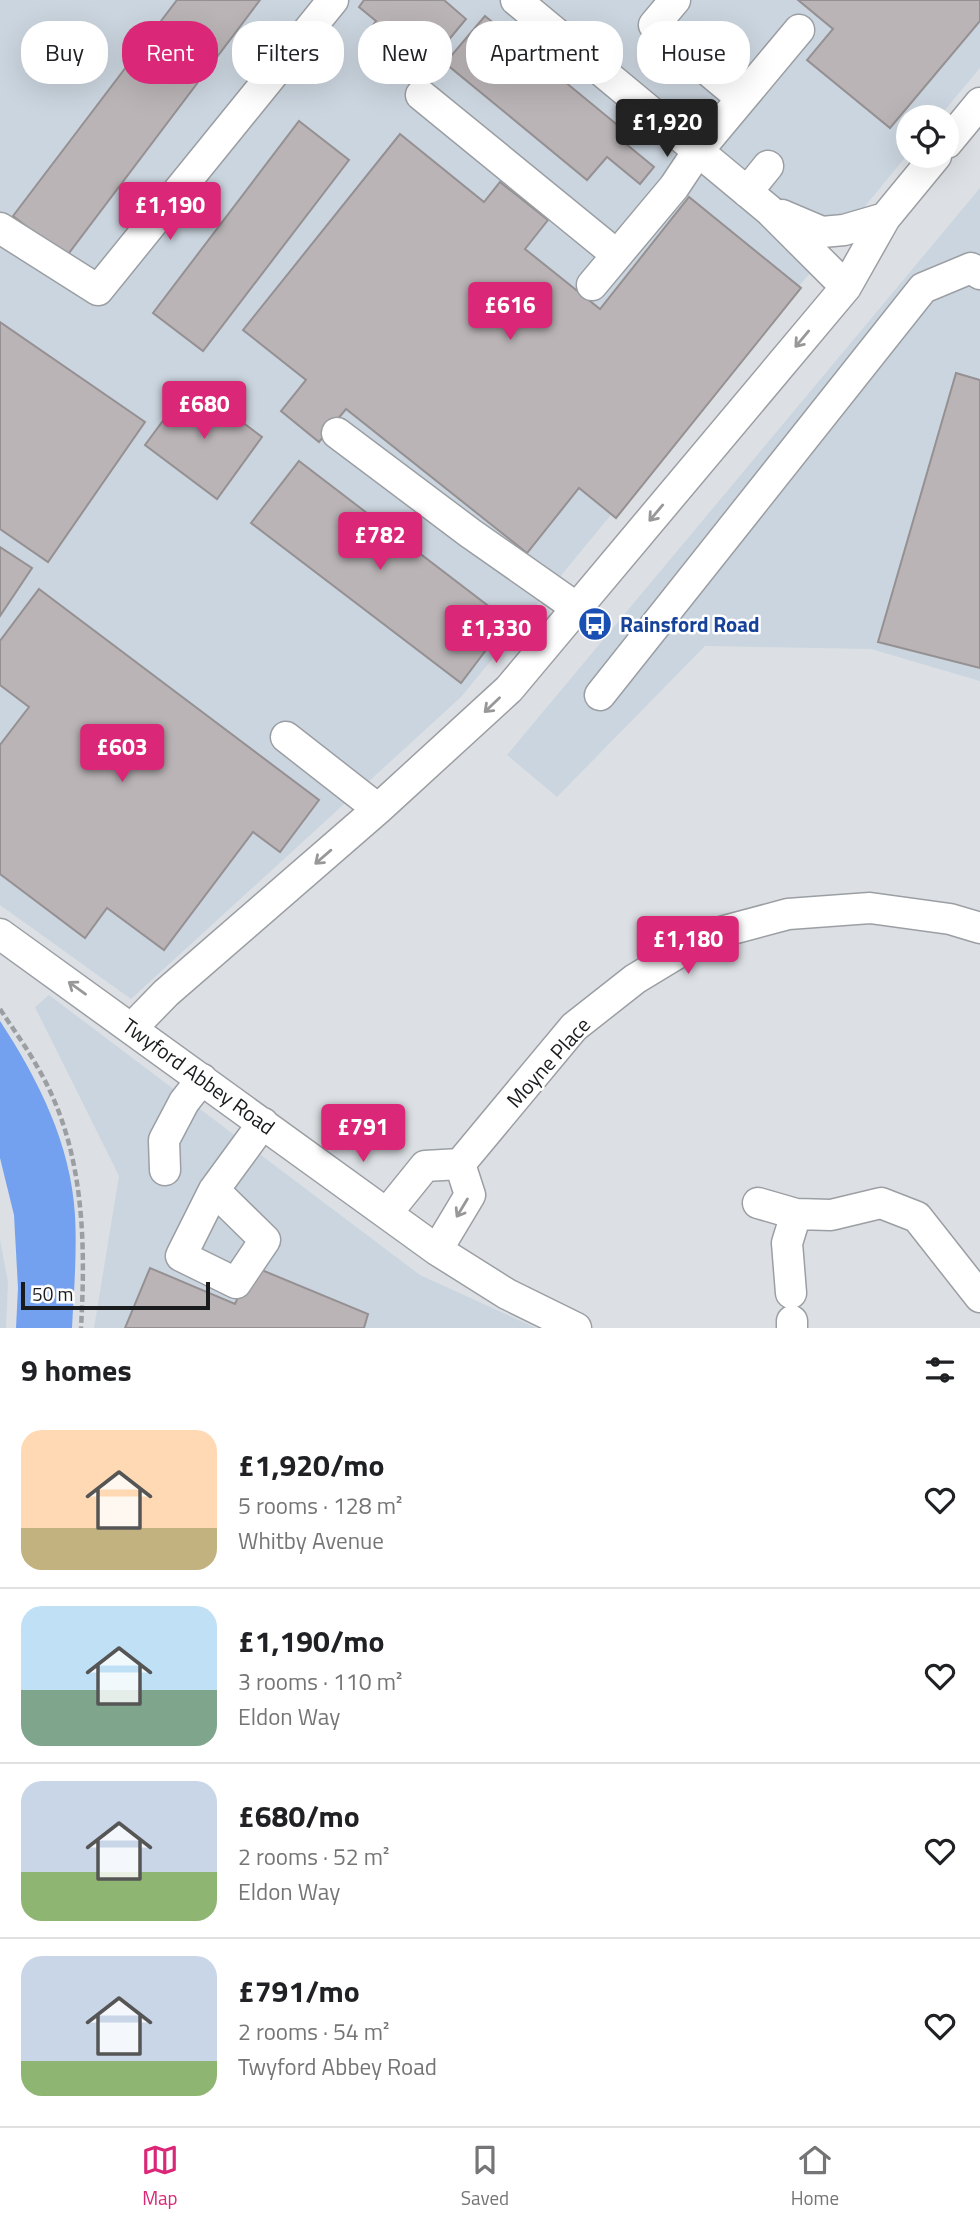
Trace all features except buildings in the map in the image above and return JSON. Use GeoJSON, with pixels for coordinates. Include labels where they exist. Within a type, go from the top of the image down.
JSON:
{"type":"FeatureCollection","features":[{"type":"Feature","properties":{"kind":"street"},"geometry":{"type":"LineString","coordinates":[[0,228],[98,290],[333,0]]}},
{"type":"Feature","properties":{"kind":"street"},"geometry":{"type":"LineString","coordinates":[[516,0],[758,201],[846,287]]}},
{"type":"Feature","properties":{"kind":"street"},"geometry":{"type":"LineString","coordinates":[[675,0],[654,26],[741,99]]}},
{"type":"Feature","properties":{"kind":"street"},"geometry":{"type":"LineString","coordinates":[[592,285],[674,187],[698,151],[799,30]]}},
{"type":"Feature","properties":{"kind":"street"},"geometry":{"type":"LineString","coordinates":[[421,95],[617,255]]}},
{"type":"Feature","properties":{"kind":"street"},"geometry":{"type":"LineString","coordinates":[[959,128],[980,103]]}},
{"type":"Feature","properties":{"kind":"street"},"geometry":{"type":"LineString","coordinates":[[758,201],[768,166]]}},
{"type":"Feature","properties":{"kind":"street"},"geometry":{"type":"LineString","coordinates":[[132,1028],[166,993],[378,809],[509,689],[846,287],[885,218],[926,168]]}},
{"type":"Feature","properties":{"kind":"street"},"geometry":{"type":"LineString","coordinates":[[758,201],[822,232],[844,230],[885,218]]}},
{"type":"Feature","properties":{"kind":"street"},"geometry":{"type":"LineString","coordinates":[[600,695],[923,288],[977,266]]}},
{"type":"Feature","properties":{"kind":"street"},"geometry":{"type":"LineString","coordinates":[[337,433],[577,608]]}},
{"type":"Feature","properties":{"kind":"street"},"geometry":{"type":"LineString","coordinates":[[286,737],[378,809]]}},
{"type":"Feature","properties":{"kind":"street","name":"Moyne Place"},"geometry":{"type":"LineString","coordinates":[[460,1164],[574,1027],[635,979],[706,936],[788,914],[870,908],[974,919]]}},
{"type":"Feature","properties":{"kind":"street","name":"Twyford Abbey Road"},"geometry":{"type":"LineString","coordinates":[[0,934],[437,1250],[507,1294],[576,1328]]}},
{"type":"Feature","properties":{"kind":"street"},"geometry":{"type":"LineString","coordinates":[[165,1170],[164,1140],[184,1102],[202,1079]]}},
{"type":"Feature","properties":{"kind":"street"},"geometry":{"type":"LineString","coordinates":[[214,1190],[263,1123]]}},
{"type":"Feature","properties":{"kind":"street"},"geometry":{"type":"LineString","coordinates":[[387,1213],[425,1166],[460,1164],[470,1195],[437,1250]]}},
{"type":"Feature","properties":{"kind":"street"},"geometry":{"type":"LineString","coordinates":[[758,1203],[796,1214],[831,1214],[881,1203],[917,1217],[980,1297]]}},
{"type":"Feature","properties":{"kind":"street"},"geometry":{"type":"LineString","coordinates":[[792,1314],[787,1243],[796,1214]]}},
{"type":"Feature","properties":{"kind":"path"},"geometry":{"type":"LineString","coordinates":[[0,1009],[39,1069],[61,1119],[75,1166],[82,1208],[85,1266],[81,1328]]}},
{"type":"Feature","properties":{"kind":"shaded area"},"geometry":{"type":"Polygon","coordinates":[[[0,0],[980,0],[980,68],[949,105],[896,105],[896,168],[461,697],[131,999],[0,905],[0,0]]]}},
{"type":"Feature","properties":{"kind":"shaded area"},"geometry":{"type":"Polygon","coordinates":[[[980,188],[980,681],[871,649],[705,646],[557,797],[507,755],[980,188]]]}},
{"type":"Feature","properties":{"kind":"shaded area"},"geometry":{"type":"Polygon","coordinates":[[[49,995],[420,1275],[536,1328],[94,1328],[119,1176],[35,1007],[49,995]]]}},
{"type":"Feature","properties":{"kind":"shaded area"},"geometry":{"type":"Polygon","coordinates":[[[0,1240],[8,1282],[6,1328],[0,1328],[0,1240]]]}},
{"type":"Feature","properties":{"kind":"water"},"geometry":{"type":"Polygon","coordinates":[[[0,1021],[39,1089],[60,1138],[67,1163],[76,1229],[72,1328],[16,1328],[18,1288],[14,1215],[0,1158],[0,1021]]]}},
{"type":"Feature","properties":{"kind":"place","name":"Rainsford Road"},"geometry":{"type":"Point","coordinates":[595,624]}}]}
